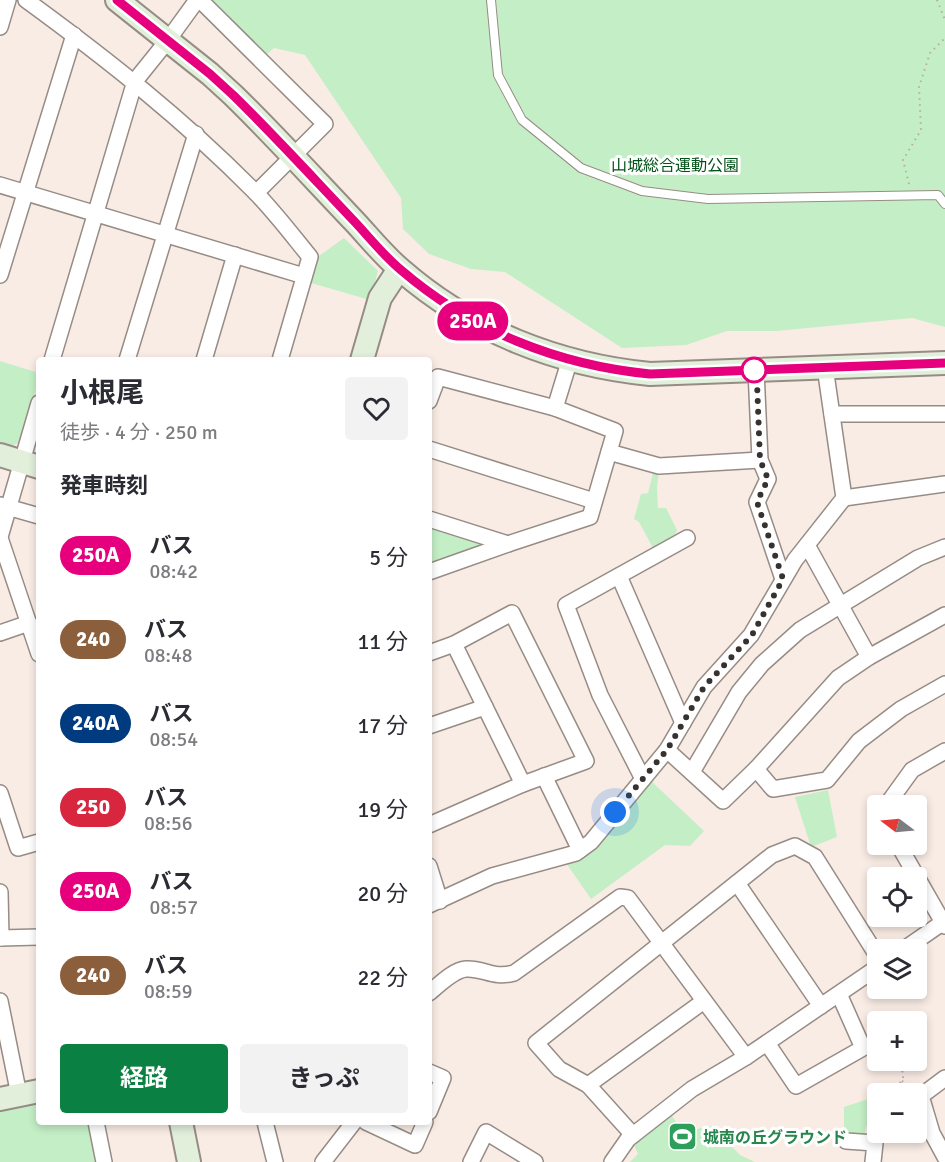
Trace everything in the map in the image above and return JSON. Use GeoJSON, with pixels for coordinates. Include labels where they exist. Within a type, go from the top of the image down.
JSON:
{"type":"FeatureCollection","features":[{"type":"Feature","properties":{"kind":"street"},"geometry":{"type":"LineString","coordinates":[[0,27],[8,0]]}},
{"type":"Feature","properties":{"kind":"street"},"geometry":{"type":"LineString","coordinates":[[26,0],[135,81],[196,134],[256,193],[310,257],[281,357]]}},
{"type":"Feature","properties":{"kind":"street"},"geometry":{"type":"LineString","coordinates":[[117,0],[233,95],[399,269],[456,312],[518,343],[615,371],[650,374],[945,363]]}},
{"type":"Feature","properties":{"kind":"street"},"geometry":{"type":"LineString","coordinates":[[53,357],[135,81],[199,0],[325,124],[256,193]]}},
{"type":"Feature","properties":{"kind":"street"},"geometry":{"type":"LineString","coordinates":[[0,275],[74,35]]}},
{"type":"Feature","properties":{"kind":"street"},"geometry":{"type":"LineString","coordinates":[[128,357],[196,134]]}},
{"type":"Feature","properties":{"kind":"street"},"geometry":{"type":"LineString","coordinates":[[0,185],[304,276]]}},
{"type":"Feature","properties":{"kind":"street"},"geometry":{"type":"LineString","coordinates":[[205,357],[235,255]]}},
{"type":"Feature","properties":{"kind":"street"},"geometry":{"type":"LineString","coordinates":[[363,357],[380,298],[399,269]]}},
{"type":"Feature","properties":{"kind":"street"},"geometry":{"type":"LineString","coordinates":[[555,408],[570,359]]}},
{"type":"Feature","properties":{"kind":"street"},"geometry":{"type":"LineString","coordinates":[[825,367],[844,498]]}},
{"type":"Feature","properties":{"kind":"street"},"geometry":{"type":"LineString","coordinates":[[756,370],[760,460],[768,479],[757,502],[783,579]]}},
{"type":"Feature","properties":{"kind":"street"},"geometry":{"type":"LineString","coordinates":[[432,393],[438,377],[555,408],[615,431],[590,517],[432,571]]}},
{"type":"Feature","properties":{"kind":"street"},"geometry":{"type":"LineString","coordinates":[[832,414],[945,414]]}},
{"type":"Feature","properties":{"kind":"street"},"geometry":{"type":"LineString","coordinates":[[36,423],[30,464],[4,506],[0,537],[5,568],[36,645]]}},
{"type":"Feature","properties":{"kind":"street"},"geometry":{"type":"LineString","coordinates":[[432,450],[594,501]]}},
{"type":"Feature","properties":{"kind":"street"},"geometry":{"type":"LineString","coordinates":[[609,452],[659,466],[760,460]]}},
{"type":"Feature","properties":{"kind":"street"},"geometry":{"type":"LineString","coordinates":[[0,455],[30,464]]}},
{"type":"Feature","properties":{"kind":"street"},"geometry":{"type":"LineString","coordinates":[[432,884],[435,903],[492,876],[580,850],[591,842],[667,750],[704,687],[752,635],[783,579],[844,498],[945,484]]}},
{"type":"Feature","properties":{"kind":"street"},"geometry":{"type":"LineString","coordinates":[[4,506],[36,515]]}},
{"type":"Feature","properties":{"kind":"street"},"geometry":{"type":"LineString","coordinates":[[432,520],[508,544]]}},
{"type":"Feature","properties":{"kind":"street"},"geometry":{"type":"LineString","coordinates":[[643,779],[600,695],[566,605],[687,538]]}},
{"type":"Feature","properties":{"kind":"street"},"geometry":{"type":"LineString","coordinates":[[807,545],[869,657]]}},
{"type":"Feature","properties":{"kind":"street"},"geometry":{"type":"LineString","coordinates":[[692,772],[739,692],[762,664],[800,630],[918,558],[945,547]]}},
{"type":"Feature","properties":{"kind":"street"},"geometry":{"type":"LineString","coordinates":[[619,576],[683,723]]}},
{"type":"Feature","properties":{"kind":"street"},"geometry":{"type":"LineString","coordinates":[[432,652],[454,644],[512,613],[586,761],[523,784],[432,824]]}},
{"type":"Feature","properties":{"kind":"street"},"geometry":{"type":"LineString","coordinates":[[667,750],[723,801],[756,769],[838,678],[869,657],[945,615]]}},
{"type":"Feature","properties":{"kind":"street"},"geometry":{"type":"LineString","coordinates":[[0,633],[29,623]]}},
{"type":"Feature","properties":{"kind":"street"},"geometry":{"type":"LineString","coordinates":[[454,644],[523,784]]}},
{"type":"Feature","properties":{"kind":"street"},"geometry":{"type":"LineString","coordinates":[[756,769],[773,789],[827,780],[859,741],[901,709],[945,684]]}},
{"type":"Feature","properties":{"kind":"street"},"geometry":{"type":"LineString","coordinates":[[432,725],[485,707]]}},
{"type":"Feature","properties":{"kind":"street"},"geometry":{"type":"LineString","coordinates":[[894,795],[912,771],[945,751]]}},
{"type":"Feature","properties":{"kind":"street"},"geometry":{"type":"LineString","coordinates":[[544,776],[580,850]]}},
{"type":"Feature","properties":{"kind":"street"},"geometry":{"type":"LineString","coordinates":[[0,793],[18,848],[36,843]]}},
{"type":"Feature","properties":{"kind":"street"},"geometry":{"type":"LineString","coordinates":[[633,1135],[588,1084],[559,1069],[536,1043],[772,855],[795,846],[815,857],[867,940]]}},
{"type":"Feature","properties":{"kind":"street"},"geometry":{"type":"LineString","coordinates":[[904,855],[944,923],[920,939]]}},
{"type":"Feature","properties":{"kind":"street"},"geometry":{"type":"LineString","coordinates":[[737,883],[821,1006]]}},
{"type":"Feature","properties":{"kind":"street"},"geometry":{"type":"LineString","coordinates":[[0,892],[0,938],[36,937]]}},
{"type":"Feature","properties":{"kind":"street"},"geometry":{"type":"LineString","coordinates":[[432,991],[457,972],[466,969],[502,976],[514,973],[620,897],[628,898],[746,1057]]}},
{"type":"Feature","properties":{"kind":"street"},"geometry":{"type":"LineString","coordinates":[[612,1162],[633,1135],[692,1089],[746,1057],[867,974]]}},
{"type":"Feature","properties":{"kind":"street"},"geometry":{"type":"LineString","coordinates":[[767,1043],[796,1086],[863,1048],[838,994]]}},
{"type":"Feature","properties":{"kind":"street"},"geometry":{"type":"LineString","coordinates":[[0,1001],[19,1095]]}},
{"type":"Feature","properties":{"kind":"street"},"geometry":{"type":"LineString","coordinates":[[588,1084],[704,1001]]}},
{"type":"Feature","properties":{"kind":"street"},"geometry":{"type":"LineString","coordinates":[[432,1073],[443,1078],[432,1106]]}},
{"type":"Feature","properties":{"kind":"street"},"geometry":{"type":"LineString","coordinates":[[945,1078],[921,1096],[932,1133],[945,1157]]}},
{"type":"Feature","properties":{"kind":"street"},"geometry":{"type":"LineString","coordinates":[[97,1125],[104,1162]]}},
{"type":"Feature","properties":{"kind":"street"},"geometry":{"type":"LineString","coordinates":[[182,1125],[189,1162]]}},
{"type":"Feature","properties":{"kind":"street"},"geometry":{"type":"LineString","coordinates":[[266,1125],[275,1162]]}},
{"type":"Feature","properties":{"kind":"street"},"geometry":{"type":"LineString","coordinates":[[322,1162],[348,1125]]}},
{"type":"Feature","properties":{"kind":"street"},"geometry":{"type":"LineString","coordinates":[[372,1125],[415,1145],[424,1125]]}},
{"type":"Feature","properties":{"kind":"street"},"geometry":{"type":"LineString","coordinates":[[471,1162],[486,1132],[535,1162]]}},
{"type":"Feature","properties":{"kind":"street"},"geometry":{"type":"LineString","coordinates":[[846,1141],[875,1143],[873,1162]]}},
{"type":"Feature","properties":{"kind":"lane"},"geometry":{"type":"LineString","coordinates":[[491,0],[498,75],[522,120],[581,168],[642,191],[708,198],[938,195],[945,204]]}},
{"type":"Feature","properties":{"kind":"path"},"geometry":{"type":"LineString","coordinates":[[938,0],[945,20]]}},
{"type":"Feature","properties":{"kind":"path"},"geometry":{"type":"LineString","coordinates":[[912,195],[903,160],[921,130],[919,87],[922,76],[930,53],[945,38]]}},
{"type":"Feature","properties":{"kind":"green space","name":"山城総合運動公園"},"geometry":{"type":"Polygon","coordinates":[[[213,0],[945,0],[945,327],[912,318],[776,331],[727,331],[686,345],[622,348],[505,272],[471,269],[429,254],[403,229],[401,198],[305,55],[274,48],[265,56],[213,4],[213,0]]]}},
{"type":"Feature","properties":{"kind":"green space"},"geometry":{"type":"Polygon","coordinates":[[[344,238],[378,271],[370,300],[311,283],[319,256],[344,238]]]}},
{"type":"Feature","properties":{"kind":"green space"},"geometry":{"type":"Polygon","coordinates":[[[0,361],[36,372],[36,390],[18,443],[12,446],[0,442],[0,361]]]}},
{"type":"Feature","properties":{"kind":"green space"},"geometry":{"type":"Polygon","coordinates":[[[654,469],[659,471],[658,508],[666,508],[677,530],[674,538],[653,548],[639,522],[634,519],[641,494],[648,493],[654,469]]]}},
{"type":"Feature","properties":{"kind":"green space"},"geometry":{"type":"Polygon","coordinates":[[[432,523],[482,538],[483,545],[432,566],[432,523]]]}},
{"type":"Feature","properties":{"kind":"green space"},"geometry":{"type":"Polygon","coordinates":[[[648,778],[704,831],[690,846],[665,845],[591,899],[564,860],[648,778]]]}},
{"type":"Feature","properties":{"kind":"green space"},"geometry":{"type":"Polygon","coordinates":[[[828,790],[837,837],[811,847],[795,797],[828,790]]]}},
{"type":"Feature","properties":{"kind":"green space"},"geometry":{"type":"Polygon","coordinates":[[[867,1099],[867,1126],[864,1137],[844,1135],[844,1107],[867,1099]]]}},
{"type":"Feature","properties":{"kind":"green space"},"geometry":{"type":"Polygon","coordinates":[[[36,1102],[36,1125],[91,1125],[99,1162],[0,1162],[0,1109],[36,1102]]]}},
{"type":"Feature","properties":{"kind":"green space","name":"城南の丘グラウンド"},"geometry":{"type":"Polygon","coordinates":[[[671,1114],[682,1132],[712,1126],[740,1155],[755,1162],[630,1162],[638,1154],[633,1143],[671,1114]]]}},
{"type":"Feature","properties":{"kind":"bus line","name":"250A"},"geometry":{"type":"LineString","coordinates":[[117,0],[233,95],[399,269],[456,312],[518,343],[589,365],[615,371],[650,374],[945,363]]}},
{"type":"Feature","properties":{"kind":"place","name":"城南の丘グラウンド"},"geometry":{"type":"Point","coordinates":[682,1137]}},
{"type":"Feature","properties":{"kind":"route"},"geometry":{"type":"LineString","coordinates":[[615,812],[667,750],[704,687],[752,635],[783,579],[757,502],[768,479],[760,460],[757,382],[756,370],[754,370]]}}]}
